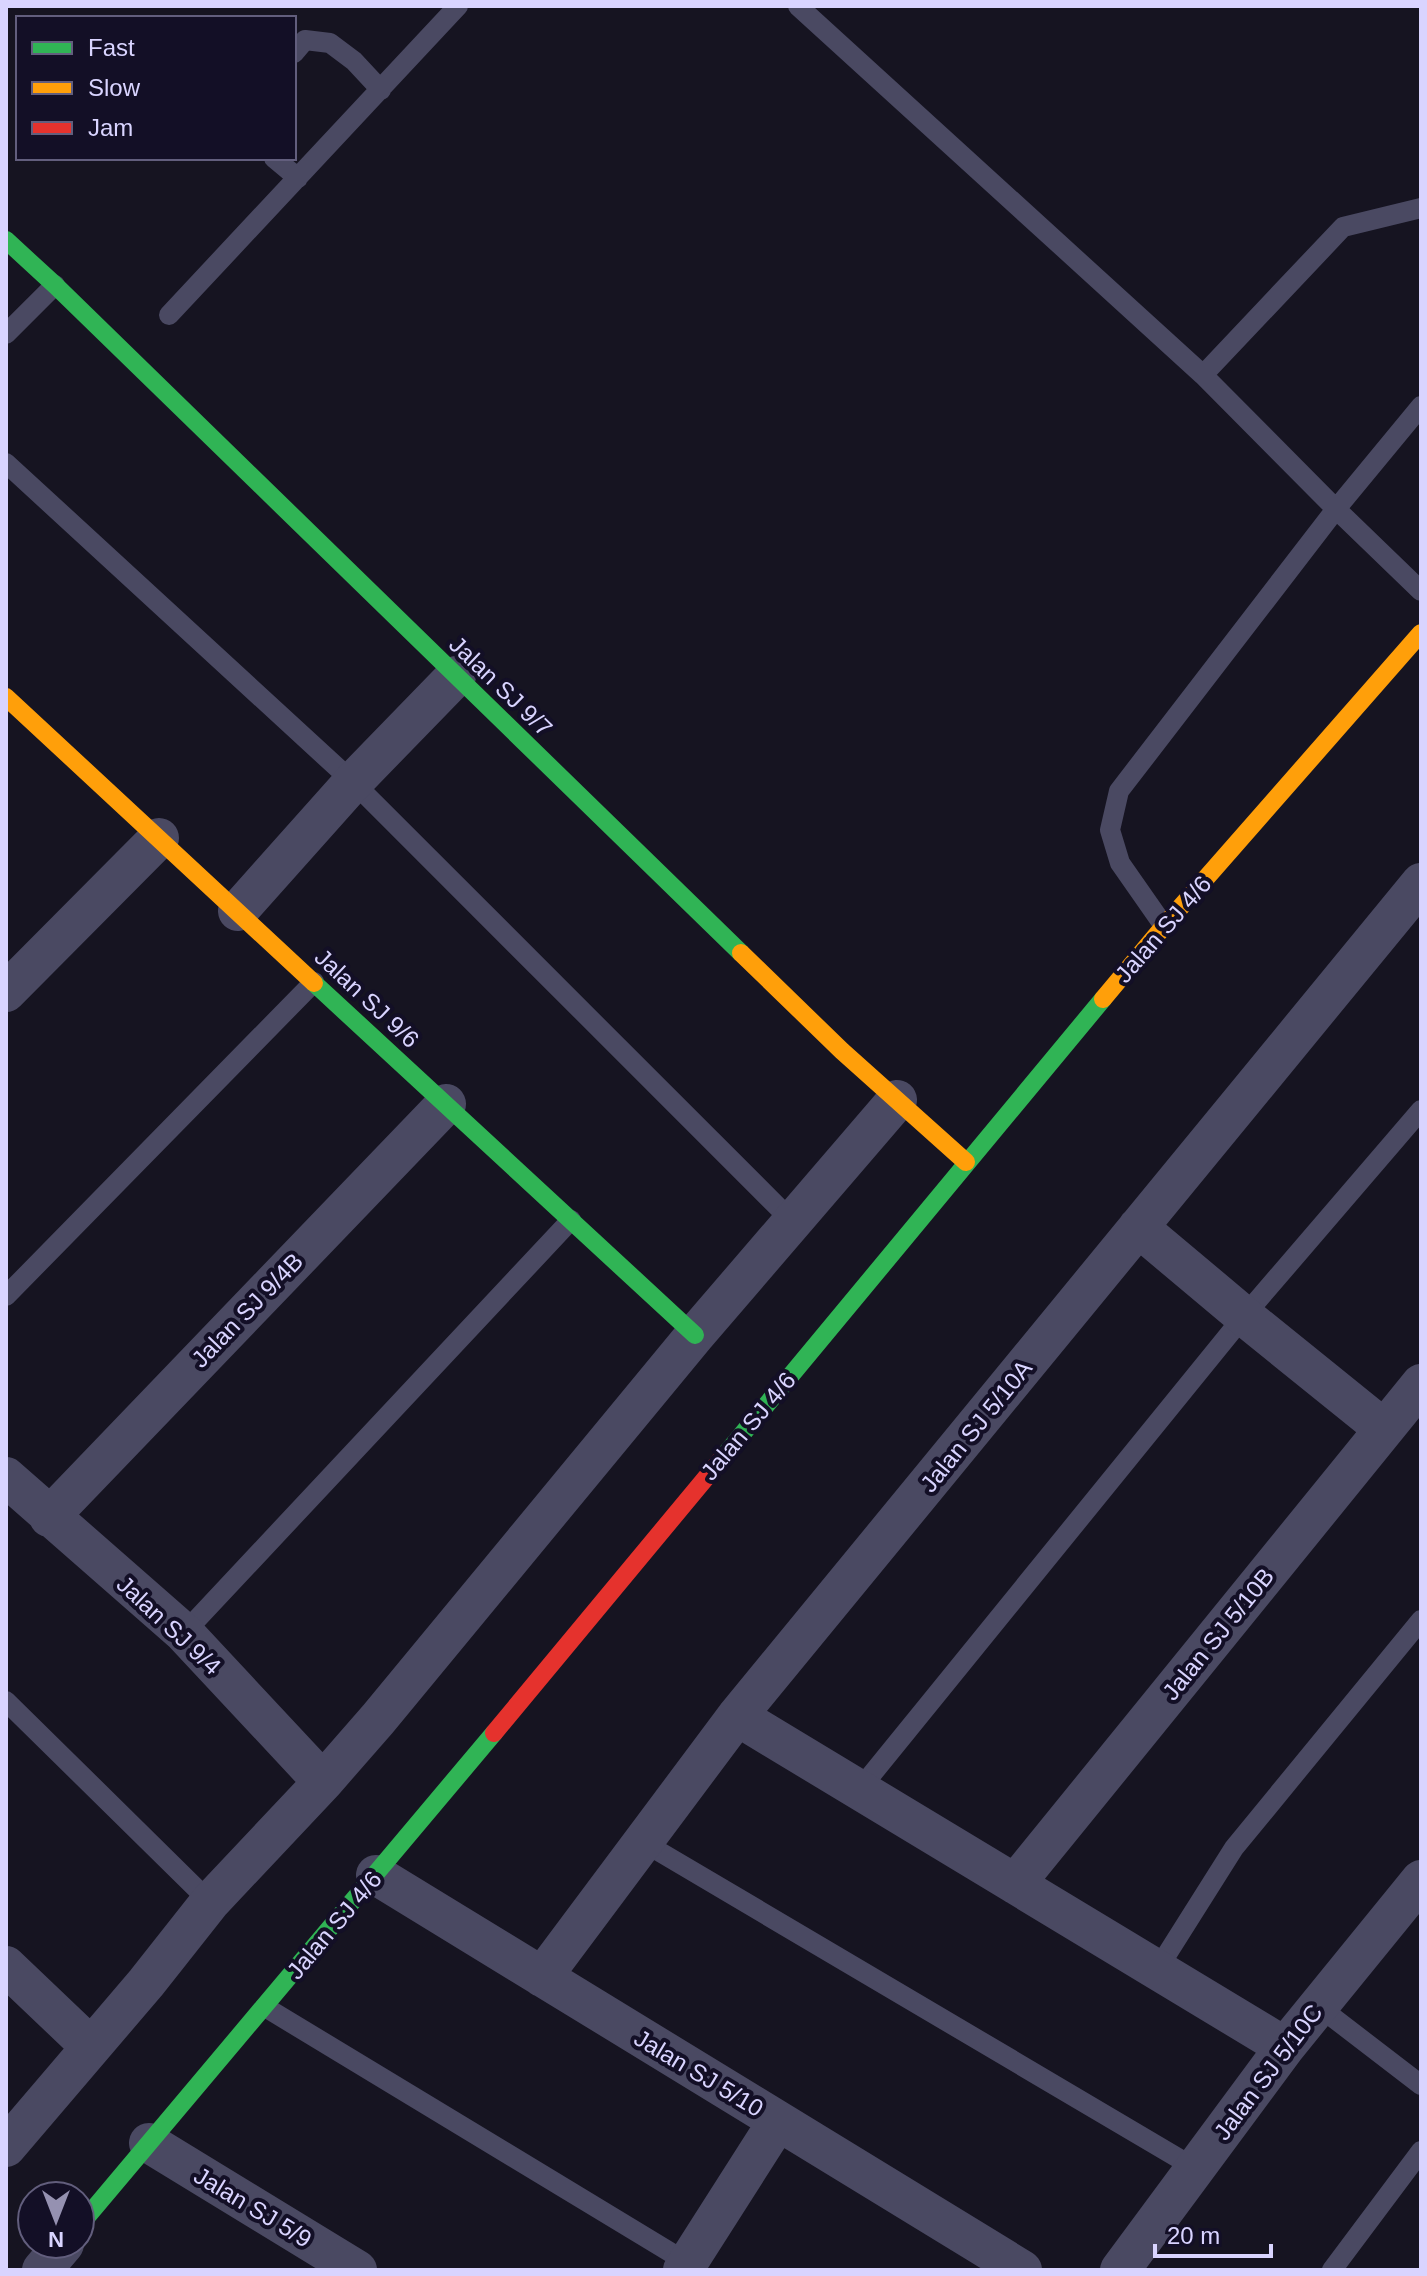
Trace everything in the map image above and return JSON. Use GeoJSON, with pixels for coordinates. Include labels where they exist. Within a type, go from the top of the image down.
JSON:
{"type":"FeatureCollection","features":[{"type":"Feature","properties":{"kind":"street","name":"Jalan SJ 9/7"},"geometry":{"type":"LineString","coordinates":[[6,240],[842,1051],[966,1162]]}},
{"type":"Feature","properties":{"kind":"street","name":"Jalan SJ 4/6"},"geometry":{"type":"LineString","coordinates":[[96,2206],[376,1875],[1164,926],[1421,633]]}},
{"type":"Feature","properties":{"kind":"street"},"geometry":{"type":"LineString","coordinates":[[238,911],[353,782],[456,676]]}},
{"type":"Feature","properties":{"kind":"street","name":"Jalan SJ 9/6"},"geometry":{"type":"LineString","coordinates":[[7,699],[695,1335]]}},
{"type":"Feature","properties":{"kind":"street"},"geometry":{"type":"LineString","coordinates":[[6,992],[159,838]]}},
{"type":"Feature","properties":{"kind":"street","name":"Jalan SJ 5/10A"},"geometry":{"type":"LineString","coordinates":[[542,1977],[737,1716],[1421,883]]}},
{"type":"Feature","properties":{"kind":"street"},"geometry":{"type":"LineString","coordinates":[[6,2147],[146,1983],[210,1902],[323,1782],[388,1707],[695,1335],[897,1100]]}},
{"type":"Feature","properties":{"kind":"street","name":"Jalan SJ 9/4B"},"geometry":{"type":"LineString","coordinates":[[49,1517],[446,1104]]}},
{"type":"Feature","properties":{"kind":"street"},"geometry":{"type":"LineString","coordinates":[[1138,1227],[1244,1316],[1406,1414]]}},
{"type":"Feature","properties":{"kind":"street","name":"Jalan SJ 5/10B"},"geometry":{"type":"LineString","coordinates":[[1015,1884],[1406,1414]]}},
{"type":"Feature","properties":{"kind":"street","name":"Jalan SJ 9/4"},"geometry":{"type":"LineString","coordinates":[[6,1477],[184,1633],[323,1782]]}},
{"type":"Feature","properties":{"kind":"street"},"geometry":{"type":"LineString","coordinates":[[737,1716],[1285,2047]]}},
{"type":"Feature","properties":{"kind":"street","name":"Jalan SJ 5/10"},"geometry":{"type":"LineString","coordinates":[[376,1875],[1022,2270]]}},
{"type":"Feature","properties":{"kind":"street","name":"Jalan SJ 5/10C"},"geometry":{"type":"LineString","coordinates":[[1120,2270],[1285,2047],[1421,1880]]}},
{"type":"Feature","properties":{"kind":"street"},"geometry":{"type":"LineString","coordinates":[[6,1966],[91,2047]]}},
{"type":"Feature","properties":{"kind":"street"},"geometry":{"type":"LineString","coordinates":[[690,2268],[778,2121]]}},
{"type":"Feature","properties":{"kind":"street","name":"Jalan SJ 5/9"},"geometry":{"type":"LineString","coordinates":[[149,2143],[357,2270]]}},
{"type":"Feature","properties":{"kind":"lane"},"geometry":{"type":"LineString","coordinates":[[169,315],[458,6]]}},
{"type":"Feature","properties":{"kind":"lane"},"geometry":{"type":"LineString","coordinates":[[798,6],[1203,375],[1421,591]]}},
{"type":"Feature","properties":{"kind":"lane"},"geometry":{"type":"LineString","coordinates":[[296,51],[305,40],[330,43],[354,61],[381,90]]}},
{"type":"Feature","properties":{"kind":"lane"},"geometry":{"type":"LineString","coordinates":[[276,160],[298,178]]}},
{"type":"Feature","properties":{"kind":"lane"},"geometry":{"type":"LineString","coordinates":[[1203,375],[1343,227],[1421,208]]}},
{"type":"Feature","properties":{"kind":"lane"},"geometry":{"type":"LineString","coordinates":[[6,334],[55,285]]}},
{"type":"Feature","properties":{"kind":"lane"},"geometry":{"type":"LineString","coordinates":[[1164,926],[1120,863],[1110,830],[1119,791],[1336,509],[1421,406]]}},
{"type":"Feature","properties":{"kind":"lane"},"geometry":{"type":"LineString","coordinates":[[6,463],[353,782],[793,1222]]}},
{"type":"Feature","properties":{"kind":"lane"},"geometry":{"type":"LineString","coordinates":[[6,1296],[314,982]]}},
{"type":"Feature","properties":{"kind":"lane"},"geometry":{"type":"LineString","coordinates":[[859,1790],[1244,1316],[1421,1110]]}},
{"type":"Feature","properties":{"kind":"lane"},"geometry":{"type":"LineString","coordinates":[[184,1633],[571,1220]]}},
{"type":"Feature","properties":{"kind":"lane"},"geometry":{"type":"LineString","coordinates":[[1157,1970],[1234,1848],[1421,1620]]}},
{"type":"Feature","properties":{"kind":"lane"},"geometry":{"type":"LineString","coordinates":[[6,1701],[210,1902]]}},
{"type":"Feature","properties":{"kind":"lane"},"geometry":{"type":"LineString","coordinates":[[643,1842],[1195,2168]]}},
{"type":"Feature","properties":{"kind":"lane"},"geometry":{"type":"LineString","coordinates":[[1318,2006],[1421,2085]]}},
{"type":"Feature","properties":{"kind":"lane"},"geometry":{"type":"LineString","coordinates":[[265,2007],[690,2268]]}},
{"type":"Feature","properties":{"kind":"lane"},"geometry":{"type":"LineString","coordinates":[[1332,2270],[1421,2151]]}},
{"type":"Feature","properties":{"kind":"traffic: fast"},"geometry":{"type":"LineString","coordinates":[[6,240],[741,953]]}},
{"type":"Feature","properties":{"kind":"traffic: fast"},"geometry":{"type":"LineString","coordinates":[[314,983],[695,1335]]}},
{"type":"Feature","properties":{"kind":"traffic: fast"},"geometry":{"type":"LineString","coordinates":[[724,1456],[1103,999]]}},
{"type":"Feature","properties":{"kind":"traffic: fast"},"geometry":{"type":"LineString","coordinates":[[96,2206],[494,1733]]}},
{"type":"Feature","properties":{"kind":"traffic: slow"},"geometry":{"type":"LineString","coordinates":[[1103,999],[1421,633]]}},
{"type":"Feature","properties":{"kind":"traffic: slow"},"geometry":{"type":"LineString","coordinates":[[6,697],[314,983]]}},
{"type":"Feature","properties":{"kind":"traffic: slow"},"geometry":{"type":"LineString","coordinates":[[741,953],[842,1051],[966,1162]]}},
{"type":"Feature","properties":{"kind":"traffic: jam"},"geometry":{"type":"LineString","coordinates":[[494,1733],[724,1456]]}}]}
